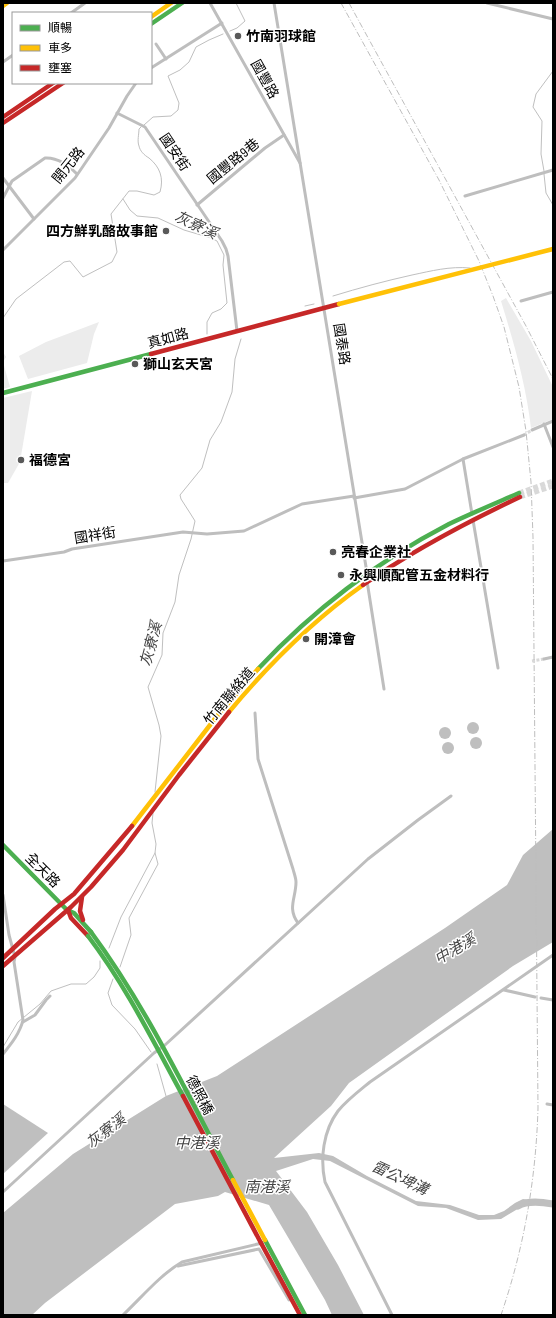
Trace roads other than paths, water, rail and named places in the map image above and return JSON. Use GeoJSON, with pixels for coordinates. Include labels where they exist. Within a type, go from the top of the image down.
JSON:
{"type":"FeatureCollection","features":[{"type":"Feature","properties":{"kind":"main road"},"geometry":{"type":"LineString","coordinates":[[3,6],[7,3]]}},
{"type":"Feature","properties":{"kind":"main road"},"geometry":{"type":"LineString","coordinates":[[152,16],[171,3]]}},
{"type":"Feature","properties":{"kind":"main road"},"geometry":{"type":"LineString","coordinates":[[152,23],[182,3]]}},
{"type":"Feature","properties":{"kind":"main road"},"geometry":{"type":"LineString","coordinates":[[3,117],[52,84]]}},
{"type":"Feature","properties":{"kind":"main road"},"geometry":{"type":"LineString","coordinates":[[3,123],[62,84]]}},
{"type":"Feature","properties":{"kind":"main road","name":"真如路"},"geometry":{"type":"LineString","coordinates":[[3,393],[553,249]]}},
{"type":"Feature","properties":{"kind":"main road","name":"竹南聯絡道"},"geometry":{"type":"LineString","coordinates":[[3,958],[61,904],[74,894],[140,816],[232,698],[266,659],[310,617],[367,573],[418,541],[472,513],[520,495],[424,545],[367,581],[298,637],[266,669],[223,719],[116,859],[82,896],[14,958],[3,966]]}},
{"type":"Feature","properties":{"kind":"main road","name":"全天路"},"geometry":{"type":"LineString","coordinates":[[3,845],[67,910],[71,918],[89,934]]}},
{"type":"Feature","properties":{"kind":"main road"},"geometry":{"type":"LineString","coordinates":[[82,896],[80,915],[89,934]]}},
{"type":"Feature","properties":{"kind":"main road","name":"德照橋"},"geometry":{"type":"LineString","coordinates":[[89,934],[138,1010],[263,1242],[305,1315]]}},
{"type":"Feature","properties":{"kind":"main road","name":"德照橋"},"geometry":{"type":"LineString","coordinates":[[263,1242],[299,1315]]}},
{"type":"Feature","properties":{"kind":"street"},"geometry":{"type":"LineString","coordinates":[[72,12],[84,3]]}},
{"type":"Feature","properties":{"kind":"street","name":"國豐路"},"geometry":{"type":"LineString","coordinates":[[210,3],[300,165]]}},
{"type":"Feature","properties":{"kind":"street","name":"國泰路"},"geometry":{"type":"LineString","coordinates":[[274,3],[325,308],[384,689]]}},
{"type":"Feature","properties":{"kind":"street"},"geometry":{"type":"LineString","coordinates":[[487,3],[553,19]]}},
{"type":"Feature","properties":{"kind":"street"},"geometry":{"type":"LineString","coordinates":[[152,67],[222,23]]}},
{"type":"Feature","properties":{"kind":"street"},"geometry":{"type":"LineString","coordinates":[[156,44],[166,59]]}},
{"type":"Feature","properties":{"kind":"street"},"geometry":{"type":"LineString","coordinates":[[3,62],[12,56]]}},
{"type":"Feature","properties":{"kind":"street","name":"開元路"},"geometry":{"type":"LineString","coordinates":[[3,250],[77,174],[105,134],[135,84]]}},
{"type":"Feature","properties":{"kind":"street","name":"國安街"},"geometry":{"type":"LineString","coordinates":[[117,113],[145,127],[226,249],[237,331]]}},
{"type":"Feature","properties":{"kind":"street","name":"國豐路9巷"},"geometry":{"type":"LineString","coordinates":[[197,205],[265,148],[284,135]]}},
{"type":"Feature","properties":{"kind":"street"},"geometry":{"type":"LineString","coordinates":[[3,198],[12,181],[45,158],[54,159],[72,168],[77,174]]}},
{"type":"Feature","properties":{"kind":"street"},"geometry":{"type":"LineString","coordinates":[[465,196],[553,170]]}},
{"type":"Feature","properties":{"kind":"street"},"geometry":{"type":"LineString","coordinates":[[3,178],[34,219]]}},
{"type":"Feature","properties":{"kind":"street"},"geometry":{"type":"LineString","coordinates":[[521,301],[553,292]]}},
{"type":"Feature","properties":{"kind":"street"},"geometry":{"type":"LineString","coordinates":[[532,430],[553,421]]}},
{"type":"Feature","properties":{"kind":"street"},"geometry":{"type":"LineString","coordinates":[[544,424],[553,447]]}},
{"type":"Feature","properties":{"kind":"street","name":"國祥街"},"geometry":{"type":"LineString","coordinates":[[3,561],[183,532],[207,534],[244,531],[302,504],[405,489],[463,459],[524,434]]}},
{"type":"Feature","properties":{"kind":"street"},"geometry":{"type":"LineString","coordinates":[[463,459],[498,668]]}},
{"type":"Feature","properties":{"kind":"street"},"geometry":{"type":"LineString","coordinates":[[544,659],[553,657]]}},
{"type":"Feature","properties":{"kind":"street"},"geometry":{"type":"LineString","coordinates":[[255,713],[258,759],[296,882],[292,906],[294,918],[298,923]]}},
{"type":"Feature","properties":{"kind":"street"},"geometry":{"type":"LineString","coordinates":[[3,1192],[154,1052],[165,1046],[372,855],[451,796]]}},
{"type":"Feature","properties":{"kind":"street"},"geometry":{"type":"LineString","coordinates":[[3,895],[23,1020],[13,1041],[3,1054]]}},
{"type":"Feature","properties":{"kind":"street"},"geometry":{"type":"LineString","coordinates":[[392,1315],[325,1182],[322,1161],[323,1150],[330,1127],[335,1117],[356,1093],[553,955]]}},
{"type":"Feature","properties":{"kind":"street"},"geometry":{"type":"LineString","coordinates":[[504,990],[535,997]]}},
{"type":"Feature","properties":{"kind":"street"},"geometry":{"type":"LineString","coordinates":[[23,1020],[35,1015],[50,996]]}},
{"type":"Feature","properties":{"kind":"street"},"geometry":{"type":"LineString","coordinates":[[541,998],[553,1000]]}},
{"type":"Feature","properties":{"kind":"street"},"geometry":{"type":"LineString","coordinates":[[546,1104],[553,1105]]}},
{"type":"Feature","properties":{"kind":"street"},"geometry":{"type":"LineString","coordinates":[[123,1315],[174,1267],[183,1263],[263,1242]]}},
{"type":"Feature","properties":{"kind":"street"},"geometry":{"type":"LineString","coordinates":[[183,1263],[260,1249],[299,1315]]}},
{"type":"Feature","properties":{"kind":"water"},"geometry":{"type":"Polygon","coordinates":[[[475,722],[478,723],[478,733],[471,734],[468,733],[467,726],[468,723],[475,722]]]}},
{"type":"Feature","properties":{"kind":"water"},"geometry":{"type":"Polygon","coordinates":[[[447,727],[450,728],[450,738],[443,739],[440,738],[439,731],[440,728],[447,727]]]}},
{"type":"Feature","properties":{"kind":"water"},"geometry":{"type":"Polygon","coordinates":[[[478,737],[481,738],[481,748],[474,749],[471,748],[470,741],[471,738],[478,737]]]}},
{"type":"Feature","properties":{"kind":"water"},"geometry":{"type":"Polygon","coordinates":[[[450,742],[453,743],[453,753],[446,754],[443,753],[442,746],[443,743],[450,742]]]}},
{"type":"Feature","properties":{"kind":"water","name":"中港溪"},"geometry":{"type":"Polygon","coordinates":[[[553,829],[553,942],[513,966],[349,1083],[331,1106],[274,1158],[319,1153],[333,1156],[367,1176],[416,1201],[450,1205],[479,1215],[494,1215],[504,1211],[523,1199],[528,1200],[526,1204],[501,1219],[478,1220],[446,1208],[418,1206],[330,1161],[313,1159],[276,1171],[307,1212],[338,1265],[364,1315],[332,1315],[325,1300],[269,1205],[225,1192],[218,1196],[175,1204],[45,1303],[32,1315],[3,1315],[3,1213],[73,1154],[166,1096],[217,1076],[445,928],[507,885],[523,855],[553,829]]]}},
{"type":"Feature","properties":{"kind":"water"},"geometry":{"type":"Polygon","coordinates":[[[3,1104],[48,1133],[3,1174],[3,1104]]]}},
{"type":"Feature","properties":{"kind":"waterway"},"geometry":{"type":"LineString","coordinates":[[230,31],[237,28],[245,21],[236,3]]}},
{"type":"Feature","properties":{"kind":"waterway"},"geometry":{"type":"LineString","coordinates":[[144,125],[153,117],[171,116],[178,110],[179,103],[168,76],[180,70],[189,62],[196,47],[223,34]]}},
{"type":"Feature","properties":{"kind":"waterway"},"geometry":{"type":"LineString","coordinates":[[544,171],[541,154],[542,121],[533,107],[536,94],[553,71]]}},
{"type":"Feature","properties":{"kind":"waterway"},"geometry":{"type":"LineString","coordinates":[[3,318],[16,299],[64,262],[70,261],[83,277],[112,262],[117,252],[111,214],[129,191],[137,191],[154,195],[160,192],[162,182],[160,173],[153,161],[142,153],[138,142],[139,129],[141,127]]}},
{"type":"Feature","properties":{"kind":"waterway"},"geometry":{"type":"LineString","coordinates":[[544,174],[546,193],[553,205]]}},
{"type":"Feature","properties":{"kind":"waterway","name":"灰寮溪"},"geometry":{"type":"LineString","coordinates":[[123,199],[130,210],[137,216],[158,218],[184,230],[217,241],[224,255],[223,265],[227,303],[221,309],[212,313],[207,322],[207,334]]}},
{"type":"Feature","properties":{"kind":"waterway"},"geometry":{"type":"LineString","coordinates":[[333,296],[382,282],[426,272],[448,268],[470,268]]}},
{"type":"Feature","properties":{"kind":"waterway"},"geometry":{"type":"LineString","coordinates":[[305,306],[314,304]]}},
{"type":"Feature","properties":{"kind":"waterway","name":"灰寮溪"},"geometry":{"type":"LineString","coordinates":[[155,792],[161,736],[148,687],[162,655],[163,633],[175,602],[179,575],[191,539],[195,521],[180,495],[202,468],[210,440],[221,422],[232,392],[235,359],[241,339]]}},
{"type":"Feature","properties":{"kind":"waterway","name":"灰寮溪"},"geometry":{"type":"LineString","coordinates":[[120,967],[131,935],[129,918],[158,864],[155,853],[156,844],[152,823],[153,813]]}},
{"type":"Feature","properties":{"kind":"waterway"},"geometry":{"type":"LineString","coordinates":[[109,948],[121,917],[155,853]]}},
{"type":"Feature","properties":{"kind":"waterway"},"geometry":{"type":"LineString","coordinates":[[3,1047],[18,1022],[40,1004],[51,991],[71,984],[86,984],[94,977],[100,968],[100,961]]}},
{"type":"Feature","properties":{"kind":"waterway","name":"灰寮溪"},"geometry":{"type":"LineString","coordinates":[[113,979],[108,993],[112,1005],[135,1029],[151,1052]]}},
{"type":"Feature","properties":{"kind":"waterway","name":"灰寮溪"},"geometry":{"type":"LineString","coordinates":[[157,1064],[166,1096]]}},
{"type":"Feature","properties":{"kind":"waterway","name":"雷公埤溝"},"geometry":{"type":"LineString","coordinates":[[518,1206],[531,1202],[553,1204]]}},
{"type":"Feature","properties":{"kind":"tunnel"},"geometry":{"type":"LineString","coordinates":[[524,435],[532,430]]}},
{"type":"Feature","properties":{"kind":"tunnel"},"geometry":{"type":"LineString","coordinates":[[519,493],[553,481]]}},
{"type":"Feature","properties":{"kind":"tunnel"},"geometry":{"type":"LineString","coordinates":[[520,497],[553,486]]}},
{"type":"Feature","properties":{"kind":"tunnel"},"geometry":{"type":"LineString","coordinates":[[532,661],[544,659]]}},
{"type":"Feature","properties":{"kind":"railway"},"geometry":{"type":"LineString","coordinates":[[341,3],[439,180],[479,261],[504,327],[519,387],[526,431],[531,482],[533,537],[538,1108],[535,1161],[527,1213],[516,1264],[501,1315]]}},
{"type":"Feature","properties":{"kind":"railway"},"geometry":{"type":"LineString","coordinates":[[349,3],[526,326],[553,379]]}},
{"type":"Feature","properties":{"kind":"place","name":"竹南羽球館"},"geometry":{"type":"Point","coordinates":[238,36]}},
{"type":"Feature","properties":{"kind":"place","name":"四方鮮乳酪故事館"},"geometry":{"type":"Point","coordinates":[166,231]}},
{"type":"Feature","properties":{"kind":"place","name":"獅山玄天宮"},"geometry":{"type":"Point","coordinates":[135,364]}},
{"type":"Feature","properties":{"kind":"place","name":"福德宮"},"geometry":{"type":"Point","coordinates":[21,460]}},
{"type":"Feature","properties":{"kind":"place","name":"亮春企業社"},"geometry":{"type":"Point","coordinates":[333,552]}},
{"type":"Feature","properties":{"kind":"place","name":"永興順配管五金材料行"},"geometry":{"type":"Point","coordinates":[341,575]}},
{"type":"Feature","properties":{"kind":"place","name":"開漳會"},"geometry":{"type":"Point","coordinates":[306,639]}},
{"type":"Feature","properties":{"kind":"water label","name":"南港溪"},"geometry":{"type":"Point","coordinates":[267,1187]}}]}
